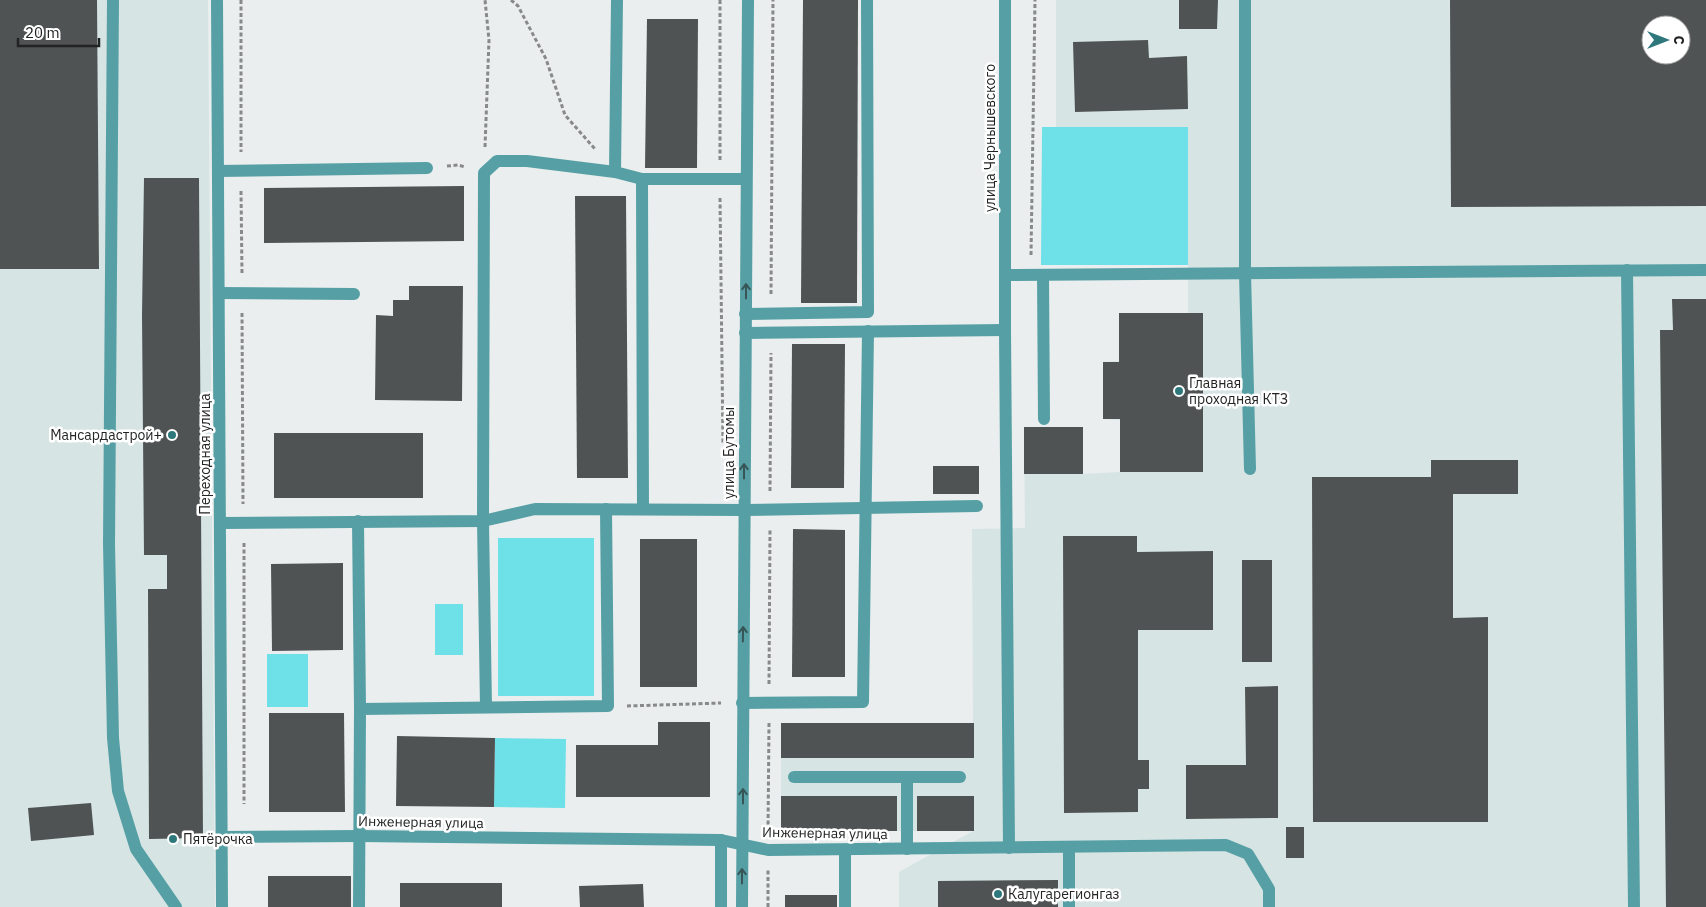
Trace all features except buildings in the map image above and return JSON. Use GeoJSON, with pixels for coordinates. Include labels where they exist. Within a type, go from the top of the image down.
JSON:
{"type":"FeatureCollection","features":[{"type":"Feature","properties":{"kind":"street"},"geometry":{"type":"LineString","coordinates":[[112,0],[109,544],[113,738],[118,790],[136,849],[176,907]]}},
{"type":"Feature","properties":{"kind":"street","name":"Переходная улица"},"geometry":{"type":"LineString","coordinates":[[217,0],[222,907]]}},
{"type":"Feature","properties":{"kind":"street"},"geometry":{"type":"LineString","coordinates":[[615,172],[617,0]]}},
{"type":"Feature","properties":{"kind":"street","name":"улица Бутомы"},"geometry":{"type":"LineString","coordinates":[[742,907],[748,0]]}},
{"type":"Feature","properties":{"kind":"street"},"geometry":{"type":"LineString","coordinates":[[745,314],[868,312],[867,0]]}},
{"type":"Feature","properties":{"kind":"street","name":"улица Чернышевского"},"geometry":{"type":"LineString","coordinates":[[1005,0],[1005,330],[1009,848]]}},
{"type":"Feature","properties":{"kind":"street"},"geometry":{"type":"LineString","coordinates":[[1245,0],[1245,273],[1250,469]]}},
{"type":"Feature","properties":{"kind":"street"},"geometry":{"type":"LineString","coordinates":[[486,707],[483,521],[484,174],[497,161],[528,161],[615,172],[642,179],[746,179]]}},
{"type":"Feature","properties":{"kind":"street"},"geometry":{"type":"LineString","coordinates":[[218,171],[427,168]]}},
{"type":"Feature","properties":{"kind":"street"},"geometry":{"type":"LineString","coordinates":[[642,179],[643,509]]}},
{"type":"Feature","properties":{"kind":"street"},"geometry":{"type":"LineString","coordinates":[[1627,270],[1634,907]]}},
{"type":"Feature","properties":{"kind":"street"},"geometry":{"type":"LineString","coordinates":[[1005,275],[1706,270]]}},
{"type":"Feature","properties":{"kind":"street"},"geometry":{"type":"LineString","coordinates":[[1043,275],[1044,419]]}},
{"type":"Feature","properties":{"kind":"street"},"geometry":{"type":"LineString","coordinates":[[219,293],[354,294]]}},
{"type":"Feature","properties":{"kind":"street"},"geometry":{"type":"LineString","coordinates":[[745,333],[1005,330]]}},
{"type":"Feature","properties":{"kind":"street"},"geometry":{"type":"LineString","coordinates":[[742,703],[863,702],[868,332]]}},
{"type":"Feature","properties":{"kind":"street"},"geometry":{"type":"LineString","coordinates":[[220,523],[483,521],[535,509],[744,510],[977,506]]}},
{"type":"Feature","properties":{"kind":"street"},"geometry":{"type":"LineString","coordinates":[[360,709],[608,706],[606,509]]}},
{"type":"Feature","properties":{"kind":"street"},"geometry":{"type":"LineString","coordinates":[[358,521],[360,907]]}},
{"type":"Feature","properties":{"kind":"street"},"geometry":{"type":"LineString","coordinates":[[794,777],[960,777]]}},
{"type":"Feature","properties":{"kind":"street"},"geometry":{"type":"LineString","coordinates":[[907,777],[907,849]]}},
{"type":"Feature","properties":{"kind":"street","name":"Инженерная улица"},"geometry":{"type":"LineString","coordinates":[[222,837],[359,836],[721,840],[768,850],[1226,846],[1248,854],[1269,889],[1269,907]]}},
{"type":"Feature","properties":{"kind":"street"},"geometry":{"type":"LineString","coordinates":[[721,840],[721,907]]}},
{"type":"Feature","properties":{"kind":"street"},"geometry":{"type":"LineString","coordinates":[[1069,847],[1069,907]]}},
{"type":"Feature","properties":{"kind":"street"},"geometry":{"type":"LineString","coordinates":[[845,850],[845,907]]}},
{"type":"Feature","properties":{"kind":"path"},"geometry":{"type":"LineString","coordinates":[[241,0],[244,837]]}},
{"type":"Feature","properties":{"kind":"path"},"geometry":{"type":"LineString","coordinates":[[427,168],[458,165],[484,174],[490,40],[485,0]]}},
{"type":"Feature","properties":{"kind":"path"},"geometry":{"type":"LineString","coordinates":[[510,0],[518,6],[546,59],[565,115],[615,172]]}},
{"type":"Feature","properties":{"kind":"path"},"geometry":{"type":"LineString","coordinates":[[720,0],[723,451]]}},
{"type":"Feature","properties":{"kind":"path"},"geometry":{"type":"LineString","coordinates":[[771,313],[773,0]]}},
{"type":"Feature","properties":{"kind":"path"},"geometry":{"type":"LineString","coordinates":[[1030,275],[1034,0]]}},
{"type":"Feature","properties":{"kind":"path"},"geometry":{"type":"LineString","coordinates":[[768,907],[771,332]]}},
{"type":"Feature","properties":{"kind":"path"},"geometry":{"type":"LineString","coordinates":[[608,706],[721,704],[722,694]]}},
{"type":"Feature","properties":{"kind":"shaded area"},"geometry":{"type":"Polygon","coordinates":[[[0,0],[208,0],[215,907],[0,907],[0,0]]]}},
{"type":"Feature","properties":{"kind":"shaded area"},"geometry":{"type":"Polygon","coordinates":[[[1056,0],[1706,0],[1706,907],[899,907],[899,872],[973,831],[781,831],[781,723],[973,723],[972,529],[1025,528],[1024,427],[1083,427],[1083,474],[1120,472],[1120,420],[1103,419],[1103,362],[1119,361],[1119,313],[1188,313],[1188,127],[1056,127],[1056,0]]]}},
{"type":"Feature","properties":{"kind":"shaded area"},"geometry":{"type":"Polygon","coordinates":[[[1042,127],[1188,127],[1188,265],[1041,265],[1042,127]]]}},
{"type":"Feature","properties":{"kind":"shaded area"},"geometry":{"type":"Polygon","coordinates":[[[498,538],[594,538],[594,696],[498,696],[498,538]]]}},
{"type":"Feature","properties":{"kind":"shaded area"},"geometry":{"type":"Polygon","coordinates":[[[435,604],[463,604],[463,655],[435,655],[435,604]]]}},
{"type":"Feature","properties":{"kind":"shaded area"},"geometry":{"type":"Polygon","coordinates":[[[267,654],[308,654],[308,707],[267,707],[267,654]]]}},
{"type":"Feature","properties":{"kind":"shaded area"},"geometry":{"type":"Polygon","coordinates":[[[495,738],[566,739],[565,808],[494,807],[495,738]]]}},
{"type":"Feature","properties":{"kind":"place","name":"Главная проходная КТЗ"},"geometry":{"type":"Point","coordinates":[1179,391]}},
{"type":"Feature","properties":{"kind":"place","name":"Мансардастрой+"},"geometry":{"type":"Point","coordinates":[172,435]}},
{"type":"Feature","properties":{"kind":"place","name":"Пятёрочка"},"geometry":{"type":"Point","coordinates":[173,839]}},
{"type":"Feature","properties":{"kind":"place","name":"Калугарегионгаз"},"geometry":{"type":"Point","coordinates":[998,894]}}]}
